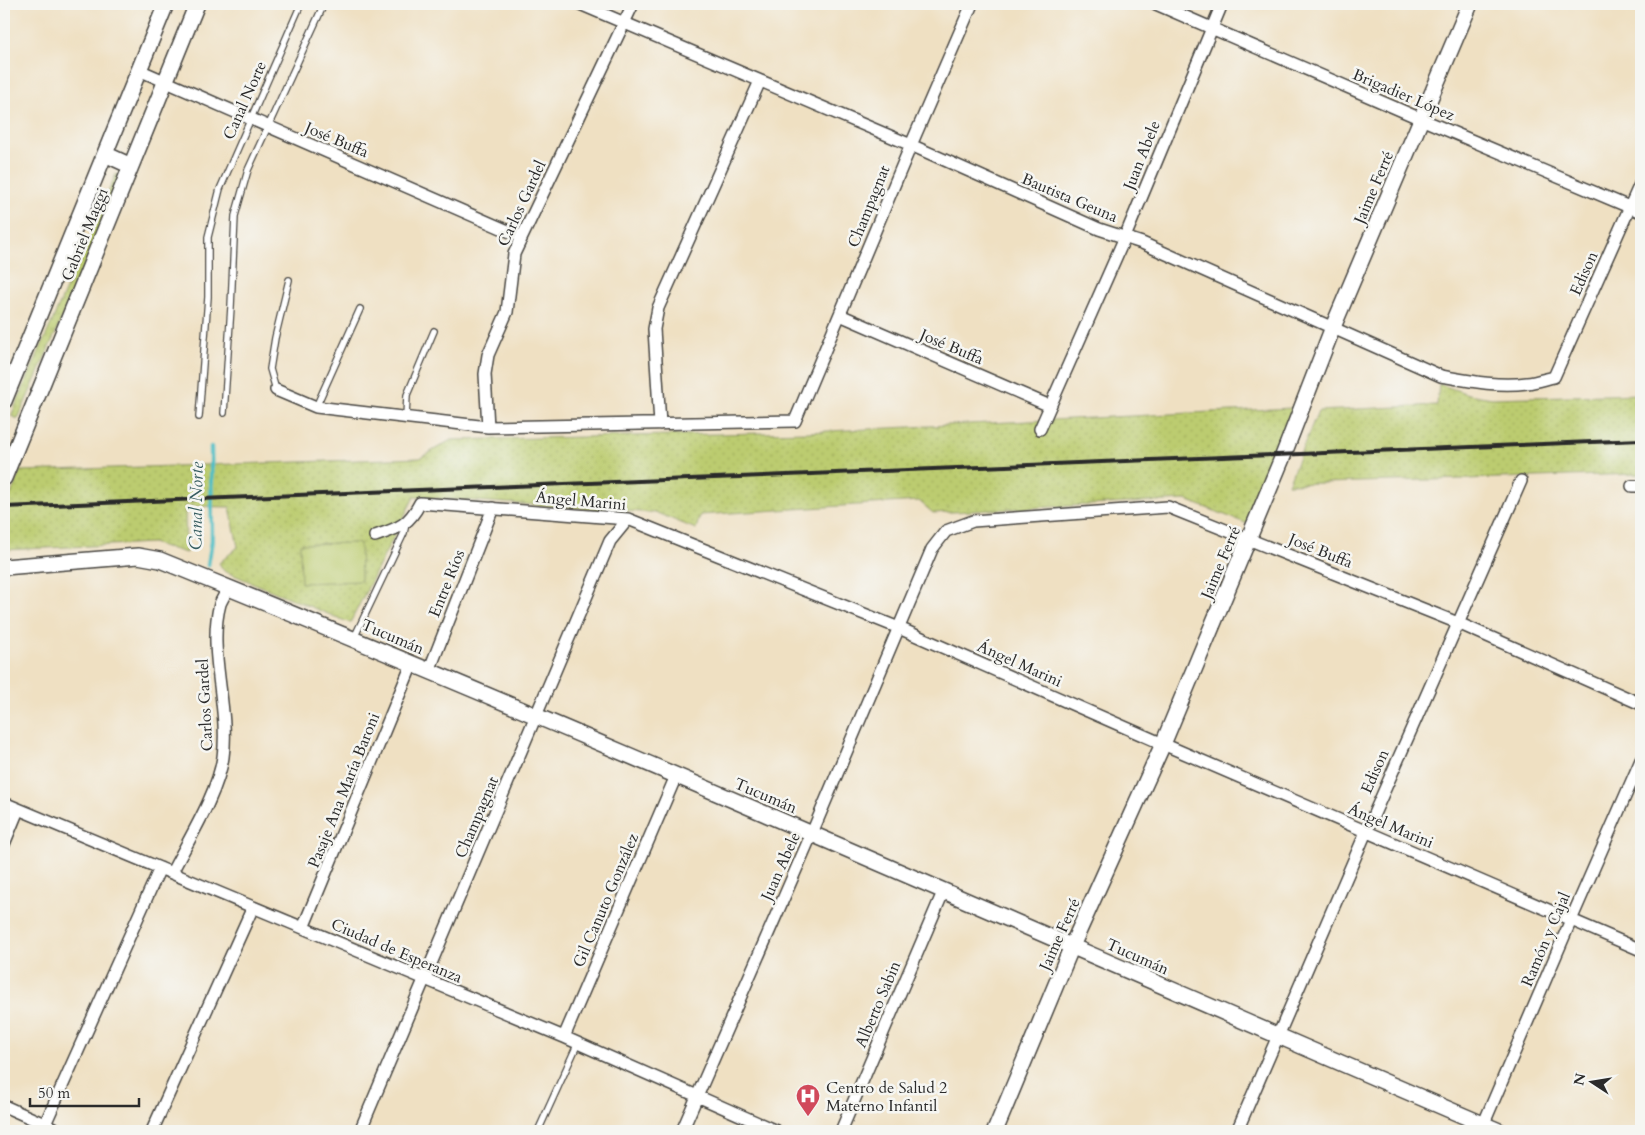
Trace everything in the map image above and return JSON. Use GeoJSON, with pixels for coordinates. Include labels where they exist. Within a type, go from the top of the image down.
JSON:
{"type":"FeatureCollection","features":[{"type":"Feature","properties":{"kind":"street","name":"Gabriel Maggi"},"geometry":{"type":"LineString","coordinates":[[4,401],[166,4]]}},
{"type":"Feature","properties":{"kind":"street","name":"Gabriel Maggi"},"geometry":{"type":"LineString","coordinates":[[4,478],[197,4]]}},
{"type":"Feature","properties":{"kind":"street","name":"Bautista Geuna"},"geometry":{"type":"LineString","coordinates":[[580,4],[910,145],[1099,229],[1151,247],[1441,376],[1472,382],[1497,384],[1527,383],[1554,377]]}},
{"type":"Feature","properties":{"kind":"street","name":"Carlos Gardel"},"geometry":{"type":"LineString","coordinates":[[488,427],[485,374],[488,355],[507,312],[514,254],[633,4]]}},
{"type":"Feature","properties":{"kind":"street","name":"Champagnat"},"geometry":{"type":"LineString","coordinates":[[660,424],[795,421],[910,145],[972,4]]}},
{"type":"Feature","properties":{"kind":"street","name":"Brigadier López"},"geometry":{"type":"LineString","coordinates":[[1156,4],[1420,119],[1636,209]]}},
{"type":"Feature","properties":{"kind":"street","name":"Juan Abele"},"geometry":{"type":"LineString","coordinates":[[1040,429],[1125,237],[1222,4]]}},
{"type":"Feature","properties":{"kind":"street","name":"Jaime Ferré"},"geometry":{"type":"LineString","coordinates":[[995,1131],[1072,946],[1163,744],[1249,538],[1333,327],[1470,4]]}},
{"type":"Feature","properties":{"kind":"street","name":"José Buffa"},"geometry":{"type":"LineString","coordinates":[[139,70],[522,237]]}},
{"type":"Feature","properties":{"kind":"street"},"geometry":{"type":"LineString","coordinates":[[276,390],[316,407],[488,427],[660,424],[654,329],[658,308],[760,81]]}},
{"type":"Feature","properties":{"kind":"street"},"geometry":{"type":"LineString","coordinates":[[104,154],[131,166]]}},
{"type":"Feature","properties":{"kind":"street","name":"Edison"},"geometry":{"type":"LineString","coordinates":[[1554,377],[1636,209],[1641,182]]}},
{"type":"Feature","properties":{"kind":"street","name":"José Buffa"},"geometry":{"type":"LineString","coordinates":[[840,315],[1050,406]]}},
{"type":"Feature","properties":{"kind":"street"},"geometry":{"type":"LineString","coordinates":[[4,439],[19,439]]}},
{"type":"Feature","properties":{"kind":"street","name":"Edison"},"geometry":{"type":"LineString","coordinates":[[1237,1131],[1366,832],[1521,481]]}},
{"type":"Feature","properties":{"kind":"street","name":"Ángel Marini"},"geometry":{"type":"LineString","coordinates":[[375,536],[398,528],[413,517],[420,503],[628,519],[899,628],[1641,950]]}},
{"type":"Feature","properties":{"kind":"street","name":"José Buffa"},"geometry":{"type":"LineString","coordinates":[[972,521],[1168,507],[1458,623],[1641,704]]}},
{"type":"Feature","properties":{"kind":"street","name":"Entre Ríos"},"geometry":{"type":"LineString","coordinates":[[428,671],[493,508]]}},
{"type":"Feature","properties":{"kind":"street","name":"Champagnat"},"geometry":{"type":"LineString","coordinates":[[360,1131],[610,541],[628,519]]}},
{"type":"Feature","properties":{"kind":"street","name":"Juan Abele"},"geometry":{"type":"LineString","coordinates":[[682,1131],[812,833],[932,549],[946,530],[972,521]]}},
{"type":"Feature","properties":{"kind":"street","name":"Tucumán"},"geometry":{"type":"LineString","coordinates":[[4,567],[138,556],[160,560],[354,638],[812,833],[1278,1036],[1482,1128],[1499,1131]]}},
{"type":"Feature","properties":{"kind":"street","name":"Carlos Gardel"},"geometry":{"type":"LineString","coordinates":[[172,872],[218,782],[223,757],[224,726],[216,630],[220,603],[229,587]]}},
{"type":"Feature","properties":{"kind":"street","name":"Pasaje Ana María Baroni"},"geometry":{"type":"LineString","coordinates":[[303,928],[412,664]]}},
{"type":"Feature","properties":{"kind":"street","name":"Ramón y Cajal"},"geometry":{"type":"LineString","coordinates":[[1482,1128],[1570,920],[1641,760]]}},
{"type":"Feature","properties":{"kind":"street","name":"Gil Canuto González"},"geometry":{"type":"LineString","coordinates":[[564,1037],[676,776]]}},
{"type":"Feature","properties":{"kind":"street","name":"Ciudad de Esperanza"},"geometry":{"type":"LineString","coordinates":[[4,803],[564,1037],[776,1131]]}},
{"type":"Feature","properties":{"kind":"street"},"geometry":{"type":"LineString","coordinates":[[4,844],[18,810]]}},
{"type":"Feature","properties":{"kind":"street"},"geometry":{"type":"LineString","coordinates":[[43,1128],[160,868]]}},
{"type":"Feature","properties":{"kind":"street","name":"Alberto Sabin"},"geometry":{"type":"LineString","coordinates":[[841,1131],[944,890]]}},
{"type":"Feature","properties":{"kind":"street"},"geometry":{"type":"LineString","coordinates":[[152,1131],[253,907]]}},
{"type":"Feature","properties":{"kind":"street"},"geometry":{"type":"LineString","coordinates":[[4,1106],[43,1128],[60,1131]]}},
{"type":"Feature","properties":{"kind":"lane","name":"Canal Norte"},"geometry":{"type":"LineString","coordinates":[[199,417],[208,297],[208,236],[220,189],[301,4]]}},
{"type":"Feature","properties":{"kind":"lane","name":"Canal Norte"},"geometry":{"type":"LineString","coordinates":[[224,413],[235,216],[248,170],[324,4]]}},
{"type":"Feature","properties":{"kind":"lane"},"geometry":{"type":"LineString","coordinates":[[276,390],[270,369],[275,338],[289,280]]}},
{"type":"Feature","properties":{"kind":"lane"},"geometry":{"type":"LineString","coordinates":[[316,407],[360,309]]}},
{"type":"Feature","properties":{"kind":"lane"},"geometry":{"type":"LineString","coordinates":[[406,418],[407,395],[434,331]]}},
{"type":"Feature","properties":{"kind":"lane"},"geometry":{"type":"LineString","coordinates":[[354,638],[404,533],[406,522]]}},
{"type":"Feature","properties":{"kind":"lane"},"geometry":{"type":"LineString","coordinates":[[538,1131],[578,1043]]}},
{"type":"Feature","properties":{"kind":"green space"},"geometry":{"type":"Polygon","coordinates":[[[116,174],[123,178],[18,419],[11,416],[116,174]]]}},
{"type":"Feature","properties":{"kind":"green space"},"geometry":{"type":"Polygon","coordinates":[[[1439,384],[1468,394],[1492,398],[1641,394],[1641,474],[1288,484],[1318,411],[1437,405],[1439,384]]]}},
{"type":"Feature","properties":{"kind":"green space"},"geometry":{"type":"Polygon","coordinates":[[[1292,408],[1248,524],[1186,500],[933,513],[919,501],[700,515],[696,529],[657,513],[414,497],[350,623],[224,571],[219,563],[238,547],[230,507],[185,506],[186,553],[152,543],[4,550],[4,512],[20,471],[420,458],[451,440],[808,432],[1292,408]]]}},
{"type":"Feature","properties":{"kind":"green space"},"geometry":{"type":"Polygon","coordinates":[[[360,543],[361,581],[301,583],[300,544],[360,543]]]}},
{"type":"Feature","properties":{"kind":"waterway","name":"Canal Norte"},"geometry":{"type":"LineString","coordinates":[[208,565],[212,540],[211,447]]}},
{"type":"Feature","properties":{"kind":"railway"},"geometry":{"type":"LineString","coordinates":[[4,507],[1641,440]]}},
{"type":"Feature","properties":{"kind":"place","name":"Centro de Salud 2 Materno Infantil"},"geometry":{"type":"Point","coordinates":[808,1117]}}]}
